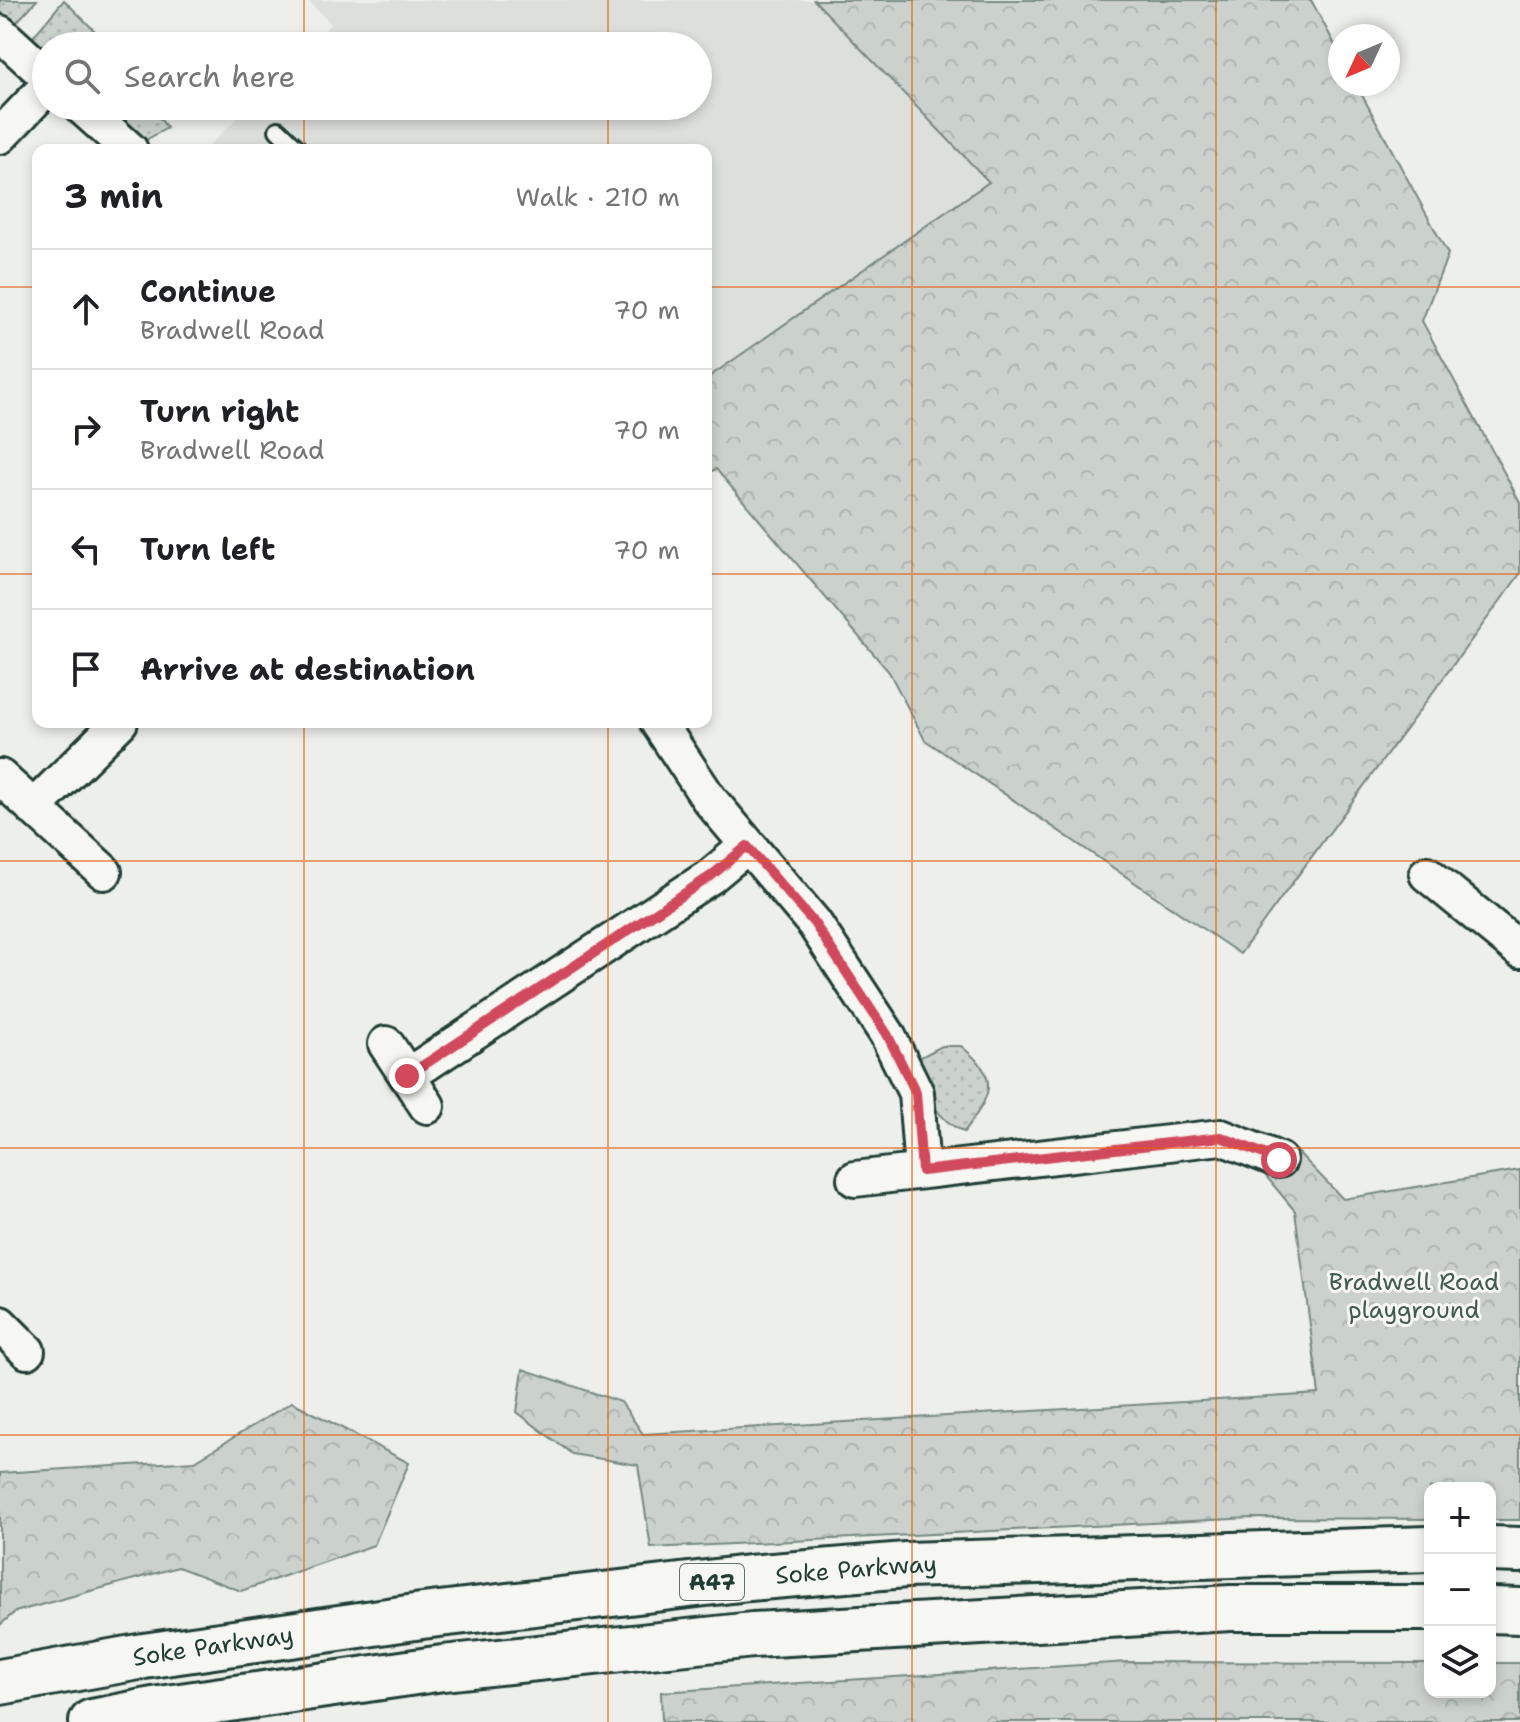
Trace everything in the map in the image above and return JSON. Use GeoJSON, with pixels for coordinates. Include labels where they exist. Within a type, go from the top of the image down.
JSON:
{"type":"FeatureCollection","features":[{"type":"Feature","properties":{"kind":"highway","name":"Soke Parkway"},"geometry":{"type":"LineString","coordinates":[[0,1682],[144,1656],[422,1616],[749,1578],[906,1565],[1424,1549]]}},
{"type":"Feature","properties":{"kind":"highway"},"geometry":{"type":"LineString","coordinates":[[1496,1549],[1520,1550]]}},
{"type":"Feature","properties":{"kind":"highway"},"geometry":{"type":"LineString","coordinates":[[92,1722],[153,1710],[443,1668],[753,1635],[1231,1608],[1424,1608]]}},
{"type":"Feature","properties":{"kind":"highway"},"geometry":{"type":"LineString","coordinates":[[1496,1610],[1520,1611]]}},
{"type":"Feature","properties":{"kind":"street"},"geometry":{"type":"LineString","coordinates":[[0,33],[32,62]]}},
{"type":"Feature","properties":{"kind":"street"},"geometry":{"type":"LineString","coordinates":[[0,136],[32,103]]}},
{"type":"Feature","properties":{"kind":"street"},"geometry":{"type":"LineString","coordinates":[[97,120],[123,144]]}},
{"type":"Feature","properties":{"kind":"street"},"geometry":{"type":"LineString","coordinates":[[33,808],[114,728]]}},
{"type":"Feature","properties":{"kind":"street"},"geometry":{"type":"LineString","coordinates":[[662,728],[709,799],[814,923],[887,1034],[916,1093],[922,1171]]}},
{"type":"Feature","properties":{"kind":"street"},"geometry":{"type":"LineString","coordinates":[[0,777],[104,872]]}},
{"type":"Feature","properties":{"kind":"street"},"geometry":{"type":"LineString","coordinates":[[407,1076],[711,876],[747,846]]}},
{"type":"Feature","properties":{"kind":"street"},"geometry":{"type":"LineString","coordinates":[[1427,874],[1514,931]]}},
{"type":"Feature","properties":{"kind":"street"},"geometry":{"type":"LineString","coordinates":[[386,1044],[427,1106]]}},
{"type":"Feature","properties":{"kind":"street"},"geometry":{"type":"LineString","coordinates":[[855,1179],[1221,1137],[1279,1160]]}},
{"type":"Feature","properties":{"kind":"street"},"geometry":{"type":"LineString","coordinates":[[0,1324],[27,1351]]}},
{"type":"Feature","properties":{"kind":"lane"},"geometry":{"type":"LineString","coordinates":[[278,130],[293,144]]}},
{"type":"Feature","properties":{"kind":"shaded area"},"geometry":{"type":"Polygon","coordinates":[[[307,0],[814,0],[990,182],[712,375],[712,144],[211,144],[235,120],[712,120],[712,32],[323,32],[331,24],[307,0]]]}},
{"type":"Feature","properties":{"kind":"green space"},"geometry":{"type":"Polygon","coordinates":[[[0,0],[37,0],[14,25],[0,11],[0,0]]]}},
{"type":"Feature","properties":{"kind":"green space"},"geometry":{"type":"Polygon","coordinates":[[[64,0],[95,31],[94,32],[37,32],[64,0]]]}},
{"type":"Feature","properties":{"kind":"green space"},"geometry":{"type":"Polygon","coordinates":[[[814,0],[1311,0],[1328,32],[1328,96],[1362,96],[1448,254],[1422,321],[1520,502],[1520,574],[1240,954],[925,740],[889,672],[716,469],[712,471],[712,375],[989,182],[814,0]]]}},
{"type":"Feature","properties":{"kind":"green space"},"geometry":{"type":"Polygon","coordinates":[[[121,120],[161,120],[167,128],[144,141],[121,120]]]}},
{"type":"Feature","properties":{"kind":"green space"},"geometry":{"type":"Polygon","coordinates":[[[942,1046],[961,1046],[983,1068],[987,1078],[986,1097],[964,1132],[937,1111],[915,1060],[942,1046]]]}},
{"type":"Feature","properties":{"kind":"green space","name":"Bradwell Road playground"},"geometry":{"type":"Polygon","coordinates":[[[1292,1146],[1343,1199],[1520,1170],[1520,1520],[1496,1520],[1496,1482],[1424,1482],[1424,1519],[1252,1518],[651,1548],[638,1465],[572,1454],[517,1412],[523,1369],[621,1402],[643,1434],[1319,1394],[1295,1211],[1265,1175],[1292,1146]]]}},
{"type":"Feature","properties":{"kind":"green space"},"geometry":{"type":"Polygon","coordinates":[[[292,1402],[409,1463],[374,1545],[241,1591],[178,1567],[15,1612],[0,1625],[0,1473],[195,1461],[292,1402]]]}},
{"type":"Feature","properties":{"kind":"green space"},"geometry":{"type":"Polygon","coordinates":[[[1128,1662],[1424,1663],[1424,1698],[1496,1698],[1496,1663],[1520,1663],[1520,1722],[662,1722],[661,1692],[1128,1662]]]}},
{"type":"Feature","properties":{"kind":"route"},"geometry":{"type":"LineString","coordinates":[[407,1076],[711,876],[747,846],[814,923],[887,1034],[916,1093],[922,1171],[1221,1137],[1279,1160]]}}]}
